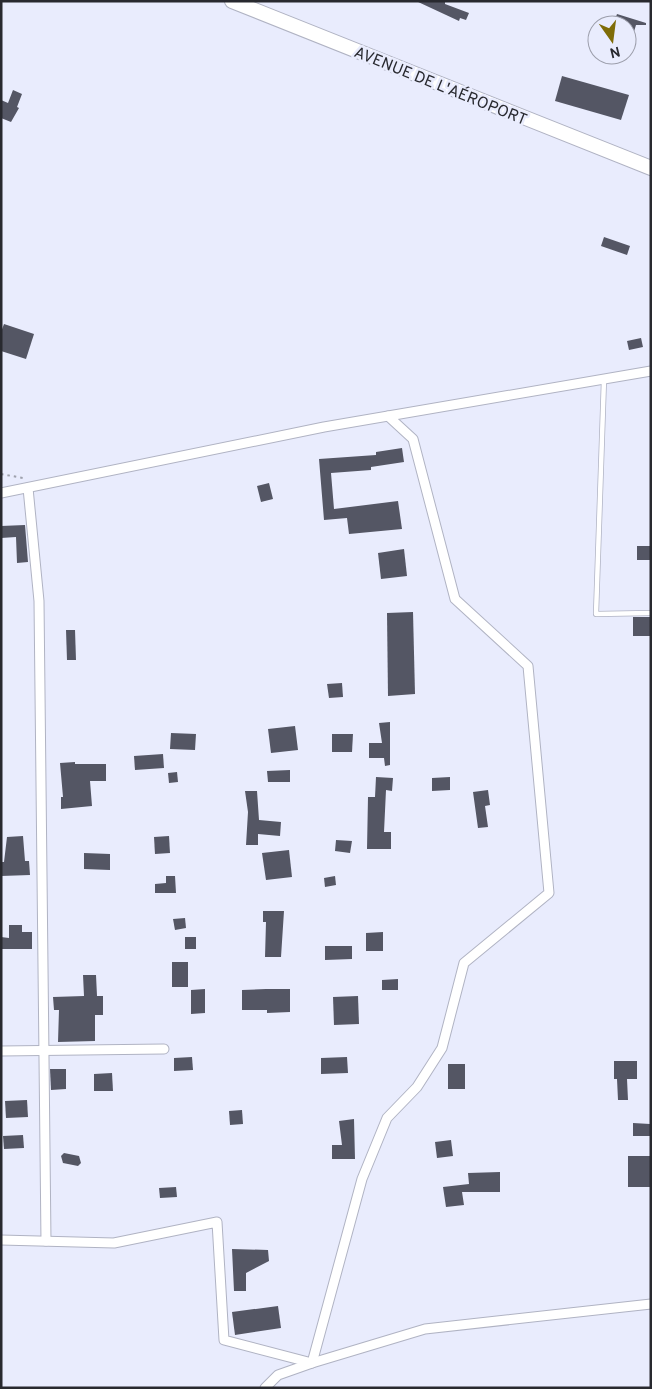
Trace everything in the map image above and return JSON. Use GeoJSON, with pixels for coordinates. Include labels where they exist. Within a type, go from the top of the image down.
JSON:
{"type":"FeatureCollection","features":[{"type":"Feature","properties":{"kind":"main road","name":"AVENUE DE L'AÉROPORT"},"geometry":{"type":"LineString","coordinates":[[232,1],[651,168]]}},
{"type":"Feature","properties":{"kind":"street"},"geometry":{"type":"LineString","coordinates":[[2,493],[324,427],[651,371]]}},
{"type":"Feature","properties":{"kind":"street"},"geometry":{"type":"LineString","coordinates":[[312,1362],[362,1179],[387,1118],[417,1087],[442,1048],[464,963],[549,893],[528,666],[455,599],[413,440],[388,416]]}},
{"type":"Feature","properties":{"kind":"street"},"geometry":{"type":"LineString","coordinates":[[28,488],[39,601],[46,1241]]}},
{"type":"Feature","properties":{"kind":"street"},"geometry":{"type":"LineString","coordinates":[[1,1051],[164,1049]]}},
{"type":"Feature","properties":{"kind":"street"},"geometry":{"type":"LineString","coordinates":[[1,1240],[114,1243],[217,1222],[224,1340],[312,1362]]}},
{"type":"Feature","properties":{"kind":"street"},"geometry":{"type":"LineString","coordinates":[[265,1388],[278,1375],[312,1362],[425,1329],[651,1304]]}},
{"type":"Feature","properties":{"kind":"lane"},"geometry":{"type":"LineString","coordinates":[[604,379],[596,614],[651,613]]}},
{"type":"Feature","properties":{"kind":"building"},"geometry":{"type":"Polygon","coordinates":[[[416,1],[445,1],[445,4],[469,13],[466,20],[460,18],[459,21],[416,1]]]}},
{"type":"Feature","properties":{"kind":"building"},"geometry":{"type":"Polygon","coordinates":[[[637,20],[646,23],[646,25],[637,25],[637,20]]]}},
{"type":"Feature","properties":{"kind":"building"},"geometry":{"type":"Polygon","coordinates":[[[562,76],[629,95],[621,120],[555,101],[562,76]]]}},
{"type":"Feature","properties":{"kind":"building"},"geometry":{"type":"Polygon","coordinates":[[[13,90],[22,94],[17,107],[19,108],[11,122],[1,118],[1,100],[8,103],[13,90]]]}},
{"type":"Feature","properties":{"kind":"building"},"geometry":{"type":"Polygon","coordinates":[[[604,237],[630,246],[627,255],[601,246],[604,237]]]}},
{"type":"Feature","properties":{"kind":"building"},"geometry":{"type":"Polygon","coordinates":[[[4,324],[34,334],[26,359],[1,351],[1,332],[4,324]]]}},
{"type":"Feature","properties":{"kind":"building"},"geometry":{"type":"Polygon","coordinates":[[[641,338],[643,347],[629,350],[627,341],[641,338]]]}},
{"type":"Feature","properties":{"kind":"building"},"geometry":{"type":"Polygon","coordinates":[[[402,448],[404,462],[371,467],[371,470],[331,473],[334,509],[398,501],[402,529],[349,534],[347,518],[324,520],[319,459],[376,455],[376,452],[402,448]]]}},
{"type":"Feature","properties":{"kind":"building"},"geometry":{"type":"Polygon","coordinates":[[[269,483],[273,499],[261,502],[257,486],[269,483]]]}},
{"type":"Feature","properties":{"kind":"building"},"geometry":{"type":"Polygon","coordinates":[[[25,525],[28,562],[17,563],[16,537],[1,538],[1,526],[25,525]]]}},
{"type":"Feature","properties":{"kind":"building"},"geometry":{"type":"Polygon","coordinates":[[[637,546],[651,546],[651,560],[637,560],[637,546]]]}},
{"type":"Feature","properties":{"kind":"building"},"geometry":{"type":"Polygon","coordinates":[[[404,549],[407,576],[381,579],[378,553],[404,549]]]}},
{"type":"Feature","properties":{"kind":"building"},"geometry":{"type":"Polygon","coordinates":[[[413,612],[415,694],[388,696],[387,613],[413,612]]]}},
{"type":"Feature","properties":{"kind":"building"},"geometry":{"type":"Polygon","coordinates":[[[633,617],[651,617],[651,636],[633,636],[633,617]]]}},
{"type":"Feature","properties":{"kind":"building"},"geometry":{"type":"Polygon","coordinates":[[[66,630],[75,630],[76,660],[67,660],[66,630]]]}},
{"type":"Feature","properties":{"kind":"building"},"geometry":{"type":"Polygon","coordinates":[[[342,683],[343,697],[329,698],[327,684],[342,683]]]}},
{"type":"Feature","properties":{"kind":"building"},"geometry":{"type":"Polygon","coordinates":[[[390,722],[390,765],[385,766],[384,758],[369,758],[369,743],[382,743],[379,723],[390,722]]]}},
{"type":"Feature","properties":{"kind":"building"},"geometry":{"type":"Polygon","coordinates":[[[295,726],[298,750],[271,753],[268,729],[295,726]]]}},
{"type":"Feature","properties":{"kind":"building"},"geometry":{"type":"Polygon","coordinates":[[[171,733],[196,734],[195,750],[170,749],[171,733]]]}},
{"type":"Feature","properties":{"kind":"building"},"geometry":{"type":"Polygon","coordinates":[[[332,734],[353,734],[352,752],[332,752],[332,734]]]}},
{"type":"Feature","properties":{"kind":"building"},"geometry":{"type":"Polygon","coordinates":[[[163,754],[164,768],[135,770],[134,756],[163,754]]]}},
{"type":"Feature","properties":{"kind":"building"},"geometry":{"type":"Polygon","coordinates":[[[75,762],[75,764],[106,764],[106,781],[90,781],[92,806],[61,809],[61,797],[63,797],[60,763],[75,762]]]}},
{"type":"Feature","properties":{"kind":"building"},"geometry":{"type":"Polygon","coordinates":[[[290,770],[290,782],[268,782],[267,771],[290,770]]]}},
{"type":"Feature","properties":{"kind":"building"},"geometry":{"type":"Polygon","coordinates":[[[177,772],[178,782],[169,783],[168,773],[177,772]]]}},
{"type":"Feature","properties":{"kind":"building"},"geometry":{"type":"Polygon","coordinates":[[[376,777],[393,778],[392,791],[386,790],[384,832],[391,832],[391,849],[367,849],[368,797],[375,797],[376,777]]]}},
{"type":"Feature","properties":{"kind":"building"},"geometry":{"type":"Polygon","coordinates":[[[450,777],[450,790],[432,791],[432,778],[450,777]]]}},
{"type":"Feature","properties":{"kind":"building"},"geometry":{"type":"Polygon","coordinates":[[[488,790],[490,805],[485,806],[488,827],[478,828],[473,792],[488,790]]]}},
{"type":"Feature","properties":{"kind":"building"},"geometry":{"type":"Polygon","coordinates":[[[245,791],[257,791],[259,820],[281,822],[280,836],[258,834],[258,845],[246,845],[248,812],[245,791]]]}},
{"type":"Feature","properties":{"kind":"building"},"geometry":{"type":"Polygon","coordinates":[[[23,836],[25,861],[29,861],[30,875],[1,876],[1,862],[4,862],[7,837],[23,836]]]}},
{"type":"Feature","properties":{"kind":"building"},"geometry":{"type":"Polygon","coordinates":[[[169,836],[170,853],[155,854],[154,837],[169,836]]]}},
{"type":"Feature","properties":{"kind":"building"},"geometry":{"type":"Polygon","coordinates":[[[336,840],[352,841],[350,853],[335,851],[336,840]]]}},
{"type":"Feature","properties":{"kind":"building"},"geometry":{"type":"Polygon","coordinates":[[[289,850],[292,877],[266,880],[262,853],[289,850]]]}},
{"type":"Feature","properties":{"kind":"building"},"geometry":{"type":"Polygon","coordinates":[[[84,853],[110,854],[110,870],[84,869],[84,853]]]}},
{"type":"Feature","properties":{"kind":"building"},"geometry":{"type":"Polygon","coordinates":[[[166,876],[175,876],[176,893],[155,893],[155,884],[166,883],[166,876]]]}},
{"type":"Feature","properties":{"kind":"building"},"geometry":{"type":"Polygon","coordinates":[[[335,876],[336,885],[325,887],[324,878],[335,876]]]}},
{"type":"Feature","properties":{"kind":"building"},"geometry":{"type":"Polygon","coordinates":[[[263,911],[284,911],[281,957],[265,957],[266,922],[263,922],[263,911]]]}},
{"type":"Feature","properties":{"kind":"building"},"geometry":{"type":"Polygon","coordinates":[[[185,918],[186,928],[175,930],[173,919],[185,918]]]}},
{"type":"Feature","properties":{"kind":"building"},"geometry":{"type":"Polygon","coordinates":[[[9,925],[22,925],[22,932],[32,932],[32,949],[1,949],[1,937],[9,938],[9,925]]]}},
{"type":"Feature","properties":{"kind":"building"},"geometry":{"type":"Polygon","coordinates":[[[383,932],[383,951],[366,951],[366,933],[383,932]]]}},
{"type":"Feature","properties":{"kind":"building"},"geometry":{"type":"Polygon","coordinates":[[[185,937],[196,937],[196,949],[185,949],[185,937]]]}},
{"type":"Feature","properties":{"kind":"building"},"geometry":{"type":"Polygon","coordinates":[[[325,946],[352,946],[352,959],[325,960],[325,946]]]}},
{"type":"Feature","properties":{"kind":"building"},"geometry":{"type":"Polygon","coordinates":[[[172,962],[188,962],[188,987],[172,987],[172,962]]]}},
{"type":"Feature","properties":{"kind":"building"},"geometry":{"type":"Polygon","coordinates":[[[83,975],[96,975],[97,996],[103,996],[103,1015],[95,1015],[95,1041],[58,1042],[59,1010],[54,1010],[53,997],[84,996],[83,975]]]}},
{"type":"Feature","properties":{"kind":"building"},"geometry":{"type":"Polygon","coordinates":[[[398,979],[398,990],[382,990],[382,980],[398,979]]]}},
{"type":"Feature","properties":{"kind":"building"},"geometry":{"type":"Polygon","coordinates":[[[205,989],[205,1013],[191,1014],[191,990],[205,989]]]}},
{"type":"Feature","properties":{"kind":"building"},"geometry":{"type":"Polygon","coordinates":[[[290,989],[290,1012],[267,1013],[267,1010],[242,1010],[242,990],[290,989]]]}},
{"type":"Feature","properties":{"kind":"building"},"geometry":{"type":"Polygon","coordinates":[[[358,996],[359,1024],[334,1025],[333,997],[358,996]]]}},
{"type":"Feature","properties":{"kind":"building"},"geometry":{"type":"Polygon","coordinates":[[[192,1057],[193,1070],[174,1071],[174,1058],[192,1057]]]}},
{"type":"Feature","properties":{"kind":"building"},"geometry":{"type":"Polygon","coordinates":[[[347,1057],[348,1073],[321,1074],[321,1058],[347,1057]]]}},
{"type":"Feature","properties":{"kind":"building"},"geometry":{"type":"Polygon","coordinates":[[[614,1061],[637,1061],[637,1079],[627,1079],[628,1100],[618,1100],[617,1079],[614,1079],[614,1061]]]}},
{"type":"Feature","properties":{"kind":"building"},"geometry":{"type":"Polygon","coordinates":[[[448,1064],[465,1064],[465,1089],[448,1089],[448,1064]]]}},
{"type":"Feature","properties":{"kind":"building"},"geometry":{"type":"Polygon","coordinates":[[[50,1069],[66,1069],[66,1089],[51,1090],[50,1069]]]}},
{"type":"Feature","properties":{"kind":"building"},"geometry":{"type":"Polygon","coordinates":[[[112,1073],[113,1091],[94,1091],[94,1074],[112,1073]]]}},
{"type":"Feature","properties":{"kind":"building"},"geometry":{"type":"Polygon","coordinates":[[[27,1100],[28,1117],[6,1118],[5,1101],[27,1100]]]}},
{"type":"Feature","properties":{"kind":"building"},"geometry":{"type":"Polygon","coordinates":[[[242,1110],[243,1124],[230,1125],[229,1111],[242,1110]]]}},
{"type":"Feature","properties":{"kind":"building"},"geometry":{"type":"Polygon","coordinates":[[[354,1119],[355,1159],[332,1159],[332,1145],[342,1145],[339,1121],[354,1119]]]}},
{"type":"Feature","properties":{"kind":"building"},"geometry":{"type":"Polygon","coordinates":[[[633,1123],[650,1124],[650,1136],[633,1136],[633,1123]]]}},
{"type":"Feature","properties":{"kind":"building"},"geometry":{"type":"Polygon","coordinates":[[[23,1135],[24,1148],[4,1149],[3,1136],[23,1135]]]}},
{"type":"Feature","properties":{"kind":"building"},"geometry":{"type":"Polygon","coordinates":[[[451,1140],[453,1156],[437,1158],[435,1142],[451,1140]]]}},
{"type":"Feature","properties":{"kind":"building"},"geometry":{"type":"Polygon","coordinates":[[[64,1153],[79,1156],[81,1163],[78,1166],[63,1163],[61,1156],[64,1153]]]}},
{"type":"Feature","properties":{"kind":"building"},"geometry":{"type":"Polygon","coordinates":[[[628,1156],[650,1156],[650,1187],[628,1187],[628,1156]]]}},
{"type":"Feature","properties":{"kind":"building"},"geometry":{"type":"Polygon","coordinates":[[[500,1172],[500,1192],[462,1192],[464,1205],[446,1207],[443,1187],[469,1184],[468,1173],[500,1172]]]}},
{"type":"Feature","properties":{"kind":"building"},"geometry":{"type":"Polygon","coordinates":[[[176,1187],[177,1197],[160,1198],[159,1188],[176,1187]]]}},
{"type":"Feature","properties":{"kind":"building"},"geometry":{"type":"Polygon","coordinates":[[[232,1249],[268,1250],[269,1261],[246,1273],[246,1291],[234,1291],[232,1249]]]}},
{"type":"Feature","properties":{"kind":"building"},"geometry":{"type":"Polygon","coordinates":[[[278,1306],[281,1328],[235,1335],[232,1312],[278,1306]]]}}]}
